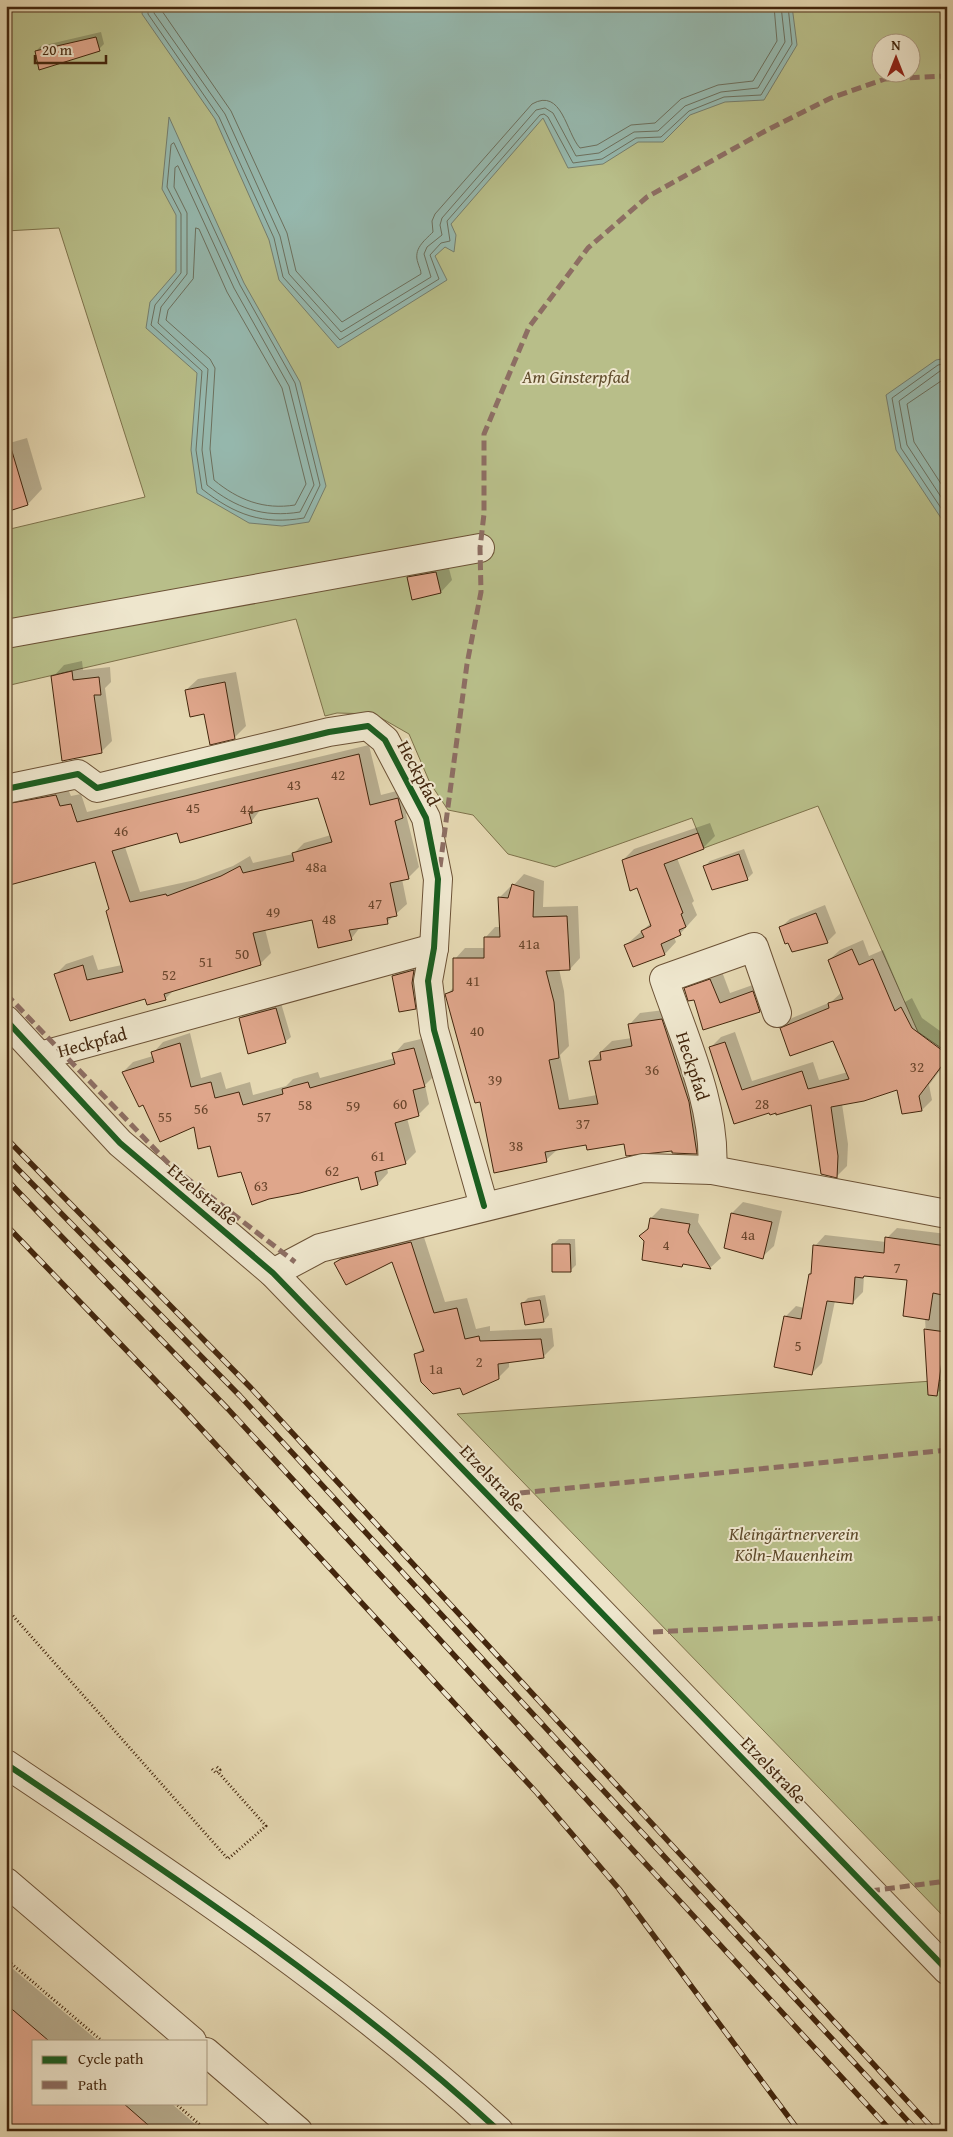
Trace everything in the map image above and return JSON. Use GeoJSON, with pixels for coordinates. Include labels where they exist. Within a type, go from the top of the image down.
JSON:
{"type":"FeatureCollection","features":[{"type":"Feature","properties":{"kind":"street"},"geometry":{"type":"LineString","coordinates":[[6,634],[480,548]]}},
{"type":"Feature","properties":{"kind":"street","name":"Heckpfad"},"geometry":{"type":"LineString","coordinates":[[6,789],[78,774],[98,788],[328,732],[368,726],[385,740],[426,818],[438,879],[434,948],[428,981],[434,1030],[484,1206]]}},
{"type":"Feature","properties":{"kind":"street","name":"Heckpfad"},"geometry":{"type":"LineString","coordinates":[[712,1170],[714,1145],[708,1111],[664,979],[754,947],[776,1013]]}},
{"type":"Feature","properties":{"kind":"street","name":"Heckpfad"},"geometry":{"type":"LineString","coordinates":[[40,1056],[434,948]]}},
{"type":"Feature","properties":{"kind":"street","name":"Etzelstraße"},"geometry":{"type":"LineString","coordinates":[[6,1020],[120,1143],[273,1273],[947,1970]]}},
{"type":"Feature","properties":{"kind":"street"},"geometry":{"type":"LineString","coordinates":[[273,1273],[320,1248],[643,1168],[712,1170],[947,1214]]}},
{"type":"Feature","properties":{"kind":"street"},"geometry":{"type":"LineString","coordinates":[[6,1764],[281,1954],[398,2044],[499,2131]]}},
{"type":"Feature","properties":{"kind":"street"},"geometry":{"type":"LineString","coordinates":[[6,1882],[191,2040]]}},
{"type":"Feature","properties":{"kind":"street"},"geometry":{"type":"LineString","coordinates":[[208,2054],[298,2131]]}},
{"type":"Feature","properties":{"kind":"path"},"geometry":{"type":"LineString","coordinates":[[6,1608],[228,1859],[266,1826],[218,1772],[216,1773],[214,1767]]}},
{"type":"Feature","properties":{"kind":"path"},"geometry":{"type":"LineString","coordinates":[[6,1959],[101,2040]]}},
{"type":"Feature","properties":{"kind":"path"},"geometry":{"type":"LineString","coordinates":[[176,2104],[207,2131]]}},
{"type":"Feature","properties":{"kind":"green space","name":"Am Ginsterpfad"},"geometry":{"type":"Polygon","coordinates":[[[6,6],[947,6],[947,1052],[918,1032],[818,806],[704,848],[692,818],[555,867],[508,854],[473,815],[448,810],[430,783],[409,734],[374,714],[337,713],[325,716],[296,619],[6,686],[6,530],[145,497],[59,228],[6,231],[6,6]]]}},
{"type":"Feature","properties":{"kind":"green space","name":"Kleingärtnerverein Köln-Mauenheim"},"geometry":{"type":"Polygon","coordinates":[[[947,1380],[947,1920],[457,1414],[947,1380]]]}},
{"type":"Feature","properties":{"kind":"water"},"geometry":{"type":"Polygon","coordinates":[[[143,6],[792,6],[797,45],[764,100],[725,102],[690,115],[663,142],[638,142],[603,164],[568,168],[543,118],[451,224],[456,235],[454,252],[445,247],[435,256],[447,280],[338,348],[279,280],[269,240],[215,119],[142,14],[143,6]]]}},
{"type":"Feature","properties":{"kind":"water"},"geometry":{"type":"Polygon","coordinates":[[[169,117],[244,283],[300,382],[326,486],[309,522],[282,526],[249,523],[197,493],[191,450],[197,373],[146,328],[150,302],[176,272],[176,215],[162,189],[169,117]]]}},
{"type":"Feature","properties":{"kind":"water"},"geometry":{"type":"Polygon","coordinates":[[[947,358],[947,527],[896,450],[886,395],[936,360],[947,358]]]}},
{"type":"Feature","properties":{"kind":"building"},"geometry":{"type":"Polygon","coordinates":[[[96,37],[100,51],[39,70],[35,51],[96,37]]]}},
{"type":"Feature","properties":{"kind":"building"},"geometry":{"type":"Polygon","coordinates":[[[11,448],[28,505],[6,512],[6,449],[11,448]]]}},
{"type":"Feature","properties":{"kind":"building"},"geometry":{"type":"Polygon","coordinates":[[[436,572],[441,593],[412,600],[407,577],[436,572]]]}},
{"type":"Feature","properties":{"kind":"building"},"geometry":{"type":"Polygon","coordinates":[[[72,671],[73,680],[99,677],[101,695],[94,695],[102,753],[62,761],[51,676],[72,671]]]}},
{"type":"Feature","properties":{"kind":"building"},"geometry":{"type":"Polygon","coordinates":[[[225,682],[235,739],[210,745],[204,714],[190,717],[185,690],[225,682]]]}},
{"type":"Feature","properties":{"kind":"building"},"geometry":{"type":"Polygon","coordinates":[[[359,754],[370,805],[398,798],[403,818],[395,821],[409,879],[390,883],[397,916],[387,918],[388,924],[349,930],[352,940],[318,948],[312,920],[253,933],[261,965],[164,994],[166,1000],[147,1005],[145,999],[70,1021],[54,974],[83,965],[87,980],[123,972],[106,911],[109,909],[95,862],[6,886],[6,804],[56,795],[60,806],[71,804],[77,822],[359,754]],[[318,798],[249,813],[252,823],[180,843],[177,833],[112,851],[130,902],[166,894],[167,896],[221,876],[240,866],[243,873],[294,861],[292,853],[332,842],[318,798]]]}},
{"type":"Feature","properties":{"kind":"building"},"geometry":{"type":"Polygon","coordinates":[[[698,833],[704,849],[664,864],[683,913],[681,914],[686,927],[679,930],[681,935],[661,944],[665,955],[633,967],[624,945],[644,937],[641,931],[651,926],[637,888],[630,891],[622,860],[698,833]]]}},
{"type":"Feature","properties":{"kind":"building"},"geometry":{"type":"Polygon","coordinates":[[[739,854],[748,880],[712,890],[703,866],[739,854]]]}},
{"type":"Feature","properties":{"kind":"building"},"geometry":{"type":"Polygon","coordinates":[[[512,884],[534,891],[533,917],[567,916],[570,970],[546,971],[554,1002],[559,1058],[549,1060],[559,1109],[598,1104],[589,1061],[601,1060],[600,1052],[632,1046],[628,1024],[662,1019],[689,1102],[697,1154],[672,1153],[672,1151],[626,1156],[624,1144],[587,1150],[586,1145],[545,1152],[547,1162],[494,1173],[480,1102],[475,1103],[445,994],[453,991],[453,958],[484,958],[484,937],[500,937],[498,897],[508,898],[512,884]]]}},
{"type":"Feature","properties":{"kind":"building"},"geometry":{"type":"Polygon","coordinates":[[[816,913],[828,943],[792,952],[788,943],[785,944],[779,927],[816,913]]]}},
{"type":"Feature","properties":{"kind":"building"},"geometry":{"type":"Polygon","coordinates":[[[852,949],[859,965],[873,959],[895,1011],[901,1007],[912,1028],[947,1054],[947,1059],[919,1096],[922,1111],[902,1114],[897,1090],[864,1101],[831,1107],[838,1156],[837,1178],[821,1174],[811,1105],[776,1115],[776,1113],[770,1115],[769,1113],[734,1124],[709,1047],[725,1042],[742,1090],[802,1071],[808,1089],[849,1079],[833,1041],[790,1056],[780,1028],[829,1008],[828,1003],[843,999],[828,960],[852,949]]]}},
{"type":"Feature","properties":{"kind":"building"},"geometry":{"type":"Polygon","coordinates":[[[414,970],[412,983],[416,1009],[399,1012],[392,976],[414,970]]]}},
{"type":"Feature","properties":{"kind":"building"},"geometry":{"type":"Polygon","coordinates":[[[710,979],[720,1003],[753,991],[760,1012],[703,1030],[694,1000],[688,1001],[684,988],[710,979]]]}},
{"type":"Feature","properties":{"kind":"building"},"geometry":{"type":"Polygon","coordinates":[[[276,1008],[286,1043],[248,1054],[239,1018],[276,1008]]]}},
{"type":"Feature","properties":{"kind":"building"},"geometry":{"type":"Polygon","coordinates":[[[180,1043],[191,1087],[211,1082],[215,1098],[239,1092],[243,1105],[283,1094],[282,1089],[308,1082],[310,1088],[395,1064],[392,1053],[414,1048],[425,1087],[413,1090],[419,1116],[395,1123],[406,1164],[375,1172],[378,1185],[361,1190],[358,1177],[252,1205],[241,1172],[218,1177],[210,1146],[198,1149],[194,1127],[160,1142],[143,1105],[139,1107],[122,1072],[154,1062],[151,1052],[180,1043]]]}},
{"type":"Feature","properties":{"kind":"building"},"geometry":{"type":"Polygon","coordinates":[[[731,1213],[772,1222],[763,1259],[724,1248],[731,1213]]]}},
{"type":"Feature","properties":{"kind":"building"},"geometry":{"type":"Polygon","coordinates":[[[650,1218],[690,1224],[688,1232],[711,1269],[683,1264],[682,1267],[642,1260],[644,1241],[639,1236],[648,1229],[650,1218]]]}},
{"type":"Feature","properties":{"kind":"building"},"geometry":{"type":"Polygon","coordinates":[[[885,1237],[946,1246],[943,1264],[947,1265],[947,1296],[933,1293],[929,1320],[903,1316],[907,1280],[864,1276],[863,1278],[855,1277],[853,1304],[827,1301],[812,1375],[774,1367],[784,1316],[801,1319],[809,1274],[811,1274],[813,1245],[884,1253],[885,1237]]]}},
{"type":"Feature","properties":{"kind":"building"},"geometry":{"type":"Polygon","coordinates":[[[411,1242],[434,1313],[457,1308],[465,1339],[479,1336],[480,1341],[541,1339],[544,1358],[498,1364],[499,1379],[463,1395],[460,1388],[433,1394],[421,1382],[414,1354],[424,1351],[392,1262],[346,1285],[334,1263],[341,1259],[411,1242]]]}},
{"type":"Feature","properties":{"kind":"building"},"geometry":{"type":"Polygon","coordinates":[[[552,1244],[570,1244],[571,1272],[552,1272],[552,1244]]]}},
{"type":"Feature","properties":{"kind":"building"},"geometry":{"type":"Polygon","coordinates":[[[540,1300],[544,1322],[525,1325],[521,1303],[540,1300]]]}},
{"type":"Feature","properties":{"kind":"building"},"geometry":{"type":"Polygon","coordinates":[[[924,1329],[946,1332],[937,1396],[928,1395],[924,1329]]]}},
{"type":"Feature","properties":{"kind":"building"},"geometry":{"type":"Polygon","coordinates":[[[6,2004],[48,2040],[32,2040],[32,2104],[124,2104],[155,2131],[6,2131],[6,2004]]]}},
{"type":"Feature","properties":{"kind":"railway"},"geometry":{"type":"LineString","coordinates":[[6,1138],[251,1388],[935,2131]]}},
{"type":"Feature","properties":{"kind":"railway"},"geometry":{"type":"LineString","coordinates":[[6,1157],[240,1396],[917,2131]]}},
{"type":"Feature","properties":{"kind":"railway"},"geometry":{"type":"LineString","coordinates":[[6,1179],[228,1409],[891,2131]]}},
{"type":"Feature","properties":{"kind":"railway"},"geometry":{"type":"LineString","coordinates":[[6,1225],[182,1408],[537,1793],[619,1889],[799,2131]]}},
{"type":"Feature","properties":{"kind":"marked path"},"geometry":{"type":"LineString","coordinates":[[440,867],[467,664],[481,592],[480,548],[484,514],[484,434],[529,327],[588,248],[647,197],[767,130],[831,98],[885,79],[947,76]]}},
{"type":"Feature","properties":{"kind":"marked path"},"geometry":{"type":"LineString","coordinates":[[6,994],[171,1166],[295,1262]]}},
{"type":"Feature","properties":{"kind":"marked path"},"geometry":{"type":"LineString","coordinates":[[520,1493],[947,1450]]}},
{"type":"Feature","properties":{"kind":"marked path"},"geometry":{"type":"LineString","coordinates":[[653,1632],[947,1618]]}},
{"type":"Feature","properties":{"kind":"marked path"},"geometry":{"type":"LineString","coordinates":[[870,1891],[947,1881]]}},
{"type":"Feature","properties":{"kind":"cycle path"},"geometry":{"type":"LineString","coordinates":[[6,789],[78,774],[97,788],[329,732],[368,726],[385,740],[426,818],[438,879],[434,948],[428,981],[434,1030],[484,1206]]}},
{"type":"Feature","properties":{"kind":"cycle path"},"geometry":{"type":"LineString","coordinates":[[6,1020],[120,1143],[273,1273],[947,1970]]}},
{"type":"Feature","properties":{"kind":"cycle path"},"geometry":{"type":"LineString","coordinates":[[6,1764],[260,1938],[382,2031],[499,2131]]}}]}
